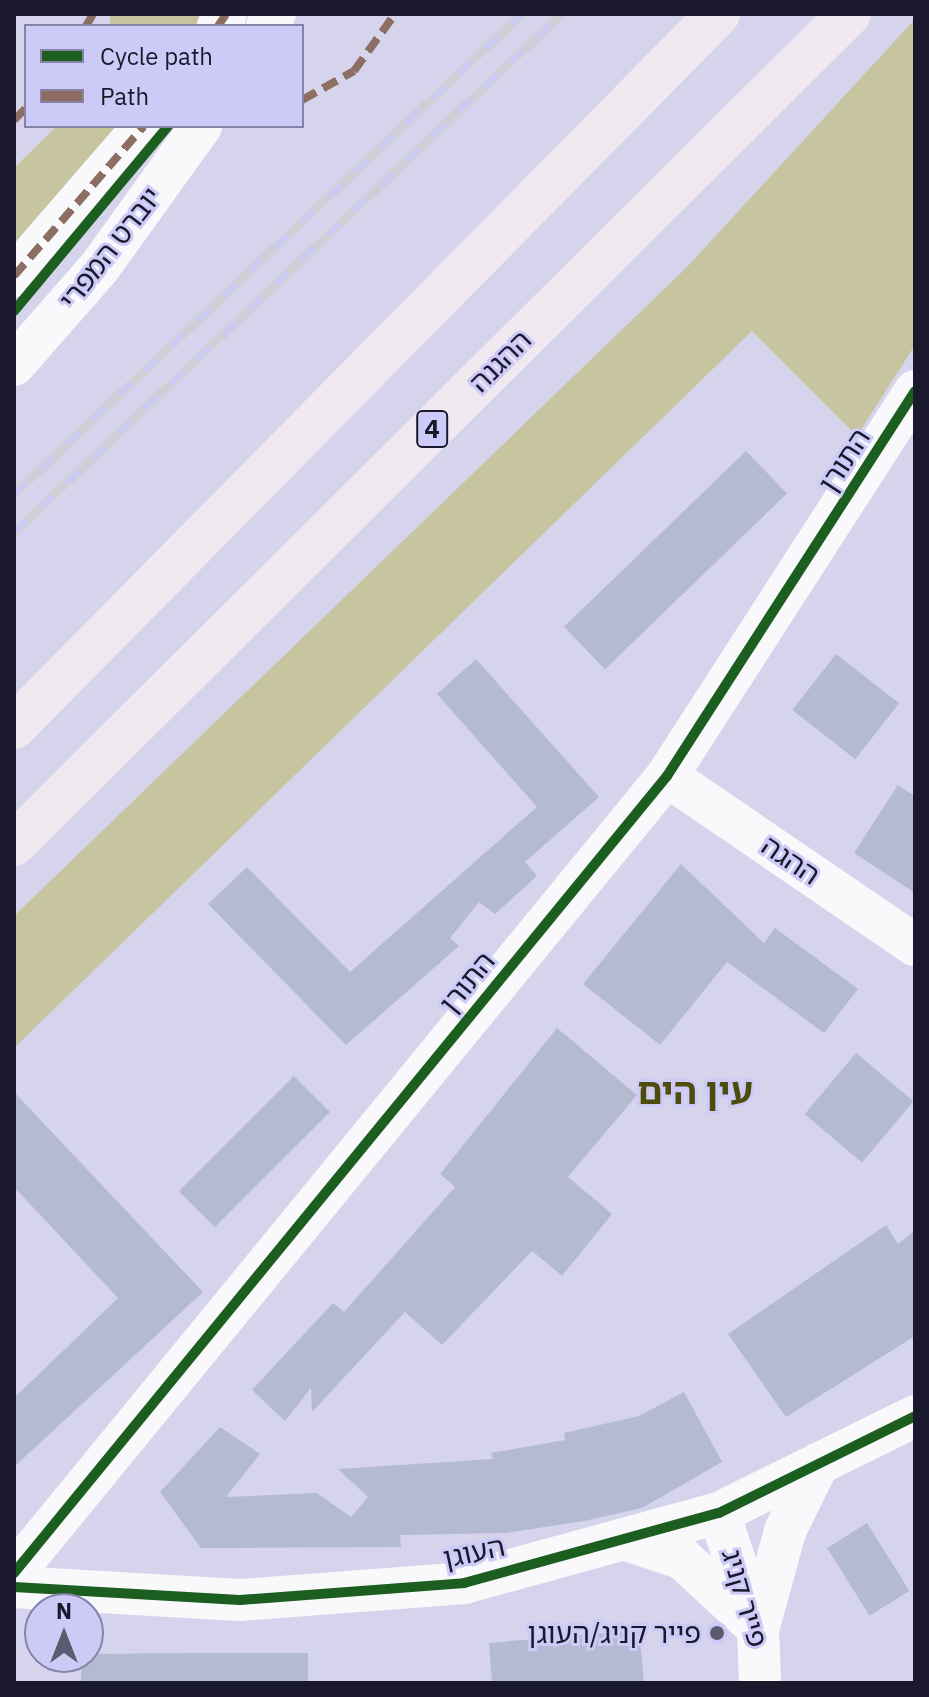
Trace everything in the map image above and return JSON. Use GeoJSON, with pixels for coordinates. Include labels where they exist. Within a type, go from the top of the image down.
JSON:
{"type":"FeatureCollection","features":[{"type":"Feature","properties":{"kind":"highway"},"geometry":{"type":"LineString","coordinates":[[14,727],[718,14]]}},
{"type":"Feature","properties":{"kind":"highway","name":"ההגנה"},"geometry":{"type":"LineString","coordinates":[[14,844],[849,14]]}},
{"type":"Feature","properties":{"kind":"street"},"geometry":{"type":"LineString","coordinates":[[14,276],[142,128]]}},
{"type":"Feature","properties":{"kind":"street","name":"יוברט המפרי"},"geometry":{"type":"LineString","coordinates":[[14,365],[99,268],[200,128]]}},
{"type":"Feature","properties":{"kind":"street","name":"התורן"},"geometry":{"type":"LineString","coordinates":[[14,1573],[667,776],[915,391]]}},
{"type":"Feature","properties":{"kind":"street","name":"ההגה"},"geometry":{"type":"LineString","coordinates":[[667,776],[915,945]]}},
{"type":"Feature","properties":{"kind":"street","name":"העוגן"},"geometry":{"type":"LineString","coordinates":[[14,1587],[240,1600],[464,1583],[719,1513],[915,1416]]}},
{"type":"Feature","properties":{"kind":"street"},"geometry":{"type":"LineString","coordinates":[[624,1539],[683,1559],[758,1630],[785,1531],[818,1464]]}},
{"type":"Feature","properties":{"kind":"street","name":"פייר קניג"},"geometry":{"type":"LineString","coordinates":[[719,1513],[758,1630],[760,1683]]}},
{"type":"Feature","properties":{"kind":"green space"},"geometry":{"type":"Polygon","coordinates":[[[110,14],[235,14],[235,24],[110,24],[110,14]]]}},
{"type":"Feature","properties":{"kind":"green space"},"geometry":{"type":"Polygon","coordinates":[[[915,19],[915,345],[857,436],[752,331],[14,1048],[14,916],[688,266],[915,19]]]}},
{"type":"Feature","properties":{"kind":"green space"},"geometry":{"type":"Polygon","coordinates":[[[55,128],[153,128],[14,294],[14,168],[55,128]]]}},
{"type":"Feature","properties":{"kind":"building"},"geometry":{"type":"Polygon","coordinates":[[[746,451],[787,493],[605,669],[564,627],[746,451]]]}},
{"type":"Feature","properties":{"kind":"building"},"geometry":{"type":"Polygon","coordinates":[[[836,654],[899,703],[855,759],[792,710],[836,654]]]}},
{"type":"Feature","properties":{"kind":"building"},"geometry":{"type":"Polygon","coordinates":[[[476,659],[599,797],[525,862],[537,876],[495,914],[479,902],[450,938],[459,946],[346,1045],[208,904],[247,867],[350,972],[537,807],[437,694],[476,659]]]}},
{"type":"Feature","properties":{"kind":"building"},"geometry":{"type":"Polygon","coordinates":[[[898,785],[915,796],[915,893],[854,853],[898,785]]]}},
{"type":"Feature","properties":{"kind":"building"},"geometry":{"type":"Polygon","coordinates":[[[681,864],[764,943],[775,928],[858,989],[824,1033],[727,962],[660,1045],[583,984],[681,864]]]}},
{"type":"Feature","properties":{"kind":"building"},"geometry":{"type":"Polygon","coordinates":[[[557,1028],[637,1095],[568,1177],[612,1214],[562,1276],[532,1251],[442,1345],[405,1312],[312,1412],[311,1388],[285,1421],[252,1390],[333,1303],[344,1312],[455,1187],[440,1174],[557,1028]]]}},
{"type":"Feature","properties":{"kind":"building"},"geometry":{"type":"Polygon","coordinates":[[[856,1053],[913,1101],[862,1162],[805,1114],[856,1053]]]}},
{"type":"Feature","properties":{"kind":"building"},"geometry":{"type":"Polygon","coordinates":[[[294,1076],[330,1112],[215,1227],[179,1191],[294,1076]]]}},
{"type":"Feature","properties":{"kind":"building"},"geometry":{"type":"Polygon","coordinates":[[[14,1092],[203,1292],[14,1467],[14,1398],[118,1298],[14,1187],[14,1092]]]}},
{"type":"Feature","properties":{"kind":"building"},"geometry":{"type":"Polygon","coordinates":[[[886,1225],[898,1244],[915,1230],[915,1336],[786,1417],[728,1334],[886,1225]]]}},
{"type":"Feature","properties":{"kind":"building"},"geometry":{"type":"Polygon","coordinates":[[[684,1392],[722,1462],[642,1508],[584,1521],[506,1533],[400,1535],[401,1547],[201,1548],[160,1492],[220,1427],[260,1454],[226,1497],[317,1493],[351,1517],[368,1497],[338,1469],[493,1459],[491,1453],[565,1440],[564,1433],[639,1416],[684,1392]]]}},
{"type":"Feature","properties":{"kind":"building"},"geometry":{"type":"Polygon","coordinates":[[[867,1523],[909,1591],[870,1616],[827,1548],[867,1523]]]}},
{"type":"Feature","properties":{"kind":"building"},"geometry":{"type":"Polygon","coordinates":[[[639,1630],[644,1683],[492,1683],[489,1643],[639,1630]]]}},
{"type":"Feature","properties":{"kind":"building"},"geometry":{"type":"Polygon","coordinates":[[[308,1653],[308,1683],[81,1683],[81,1673],[104,1673],[104,1654],[308,1653]]]}},
{"type":"Feature","properties":{"kind":"railway"},"geometry":{"type":"LineString","coordinates":[[14,494],[521,14]]}},
{"type":"Feature","properties":{"kind":"railway"},"geometry":{"type":"LineString","coordinates":[[14,532],[561,14]]}},
{"type":"Feature","properties":{"kind":"marked path"},"geometry":{"type":"LineString","coordinates":[[87,24],[93,14]]}},
{"type":"Feature","properties":{"kind":"marked path"},"geometry":{"type":"LineString","coordinates":[[219,24],[226,14]]}},
{"type":"Feature","properties":{"kind":"marked path"},"geometry":{"type":"LineString","coordinates":[[304,99],[354,71],[395,14]]}},
{"type":"Feature","properties":{"kind":"marked path"},"geometry":{"type":"LineString","coordinates":[[14,120],[24,110]]}},
{"type":"Feature","properties":{"kind":"marked path"},"geometry":{"type":"LineString","coordinates":[[14,276],[142,128]]}},
{"type":"Feature","properties":{"kind":"cycle path"},"geometry":{"type":"LineString","coordinates":[[14,311],[166,128]]}},
{"type":"Feature","properties":{"kind":"cycle path"},"geometry":{"type":"LineString","coordinates":[[14,1573],[667,776],[915,391]]}},
{"type":"Feature","properties":{"kind":"cycle path"},"geometry":{"type":"LineString","coordinates":[[14,1587],[240,1600],[464,1583],[719,1513],[915,1416]]}},
{"type":"Feature","properties":{"kind":"place","name":"פייר קניג/העוגן"},"geometry":{"type":"Point","coordinates":[717,1633]}},
{"type":"Feature","properties":{"kind":"district","name":"עין הים"},"geometry":{"type":"Point","coordinates":[695,1091]}}]}
